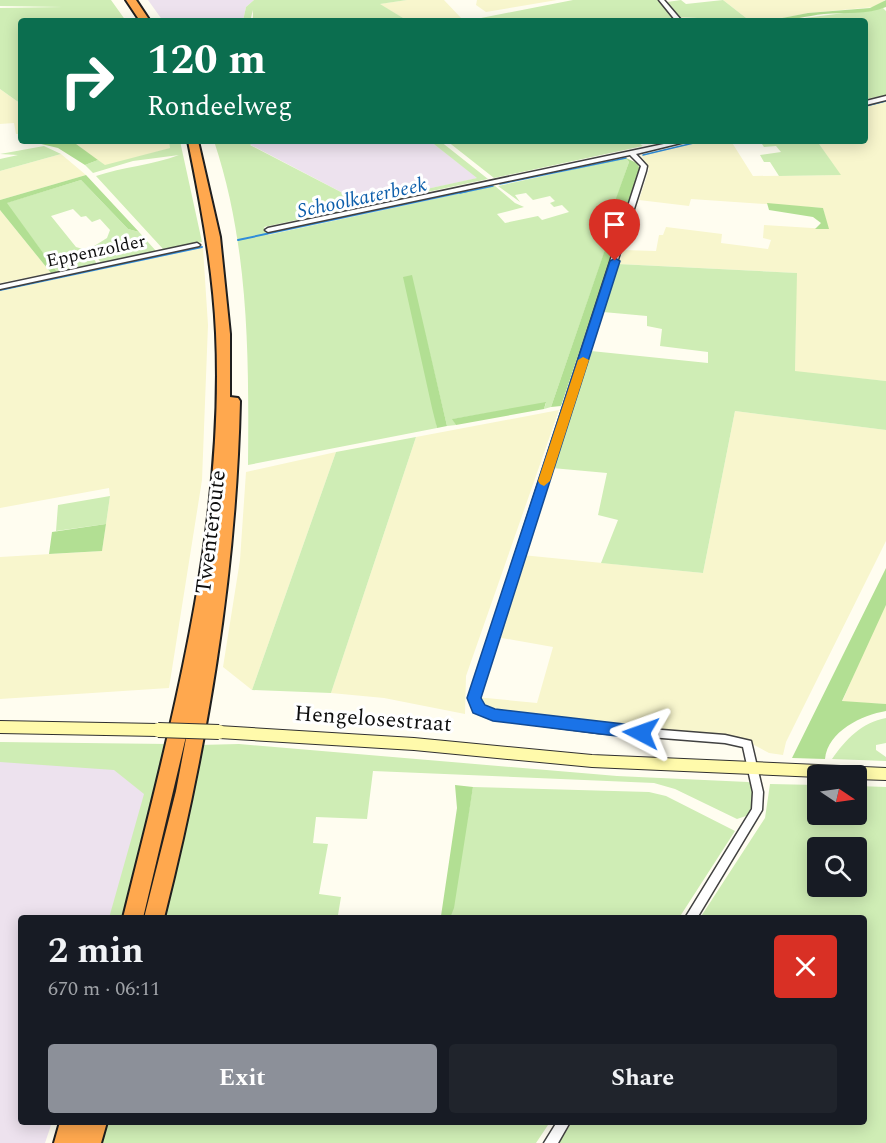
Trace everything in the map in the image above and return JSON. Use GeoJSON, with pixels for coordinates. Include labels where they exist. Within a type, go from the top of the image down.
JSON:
{"type":"FeatureCollection","features":[{"type":"Feature","properties":{"kind":"highway"},"geometry":{"type":"LineString","coordinates":[[123,0],[135,18]]}},
{"type":"Feature","properties":{"kind":"highway"},"geometry":{"type":"LineString","coordinates":[[131,0],[143,18]]}},
{"type":"Feature","properties":{"kind":"highway","name":"Twenteroute"},"geometry":{"type":"LineString","coordinates":[[134,915],[194,656],[206,585],[220,452],[223,352],[218,269],[212,224],[194,144]]}},
{"type":"Feature","properties":{"kind":"highway","name":"Twenteroute"},"geometry":{"type":"LineString","coordinates":[[155,915],[185,793],[201,704],[220,586],[232,451],[233,350],[228,267],[220,214],[202,144]]}},
{"type":"Feature","properties":{"kind":"highway"},"geometry":{"type":"LineString","coordinates":[[66,1143],[71,1125]]}},
{"type":"Feature","properties":{"kind":"highway"},"geometry":{"type":"LineString","coordinates":[[89,1143],[94,1125]]}},
{"type":"Feature","properties":{"kind":"main road","name":"Hengelosestraat"},"geometry":{"type":"LineString","coordinates":[[0,727],[219,732],[414,744],[592,761],[754,770],[886,774]]}},
{"type":"Feature","properties":{"kind":"street"},"geometry":{"type":"LineString","coordinates":[[661,0],[676,18]]}},
{"type":"Feature","properties":{"kind":"street"},"geometry":{"type":"LineString","coordinates":[[868,102],[886,98]]}},
{"type":"Feature","properties":{"kind":"street"},"geometry":{"type":"LineString","coordinates":[[268,230],[632,153],[661,144]]}},
{"type":"Feature","properties":{"kind":"street"},"geometry":{"type":"LineString","coordinates":[[632,153],[644,166],[643,171],[474,698],[479,709],[493,715],[599,729],[739,741],[747,744],[758,792],[756,810],[693,915]]}},
{"type":"Feature","properties":{"kind":"street","name":"Eppenzolder"},"geometry":{"type":"LineString","coordinates":[[0,286],[197,245]]}},
{"type":"Feature","properties":{"kind":"street"},"geometry":{"type":"LineString","coordinates":[[551,1143],[562,1125]]}},
{"type":"Feature","properties":{"kind":"shaded area"},"geometry":{"type":"Polygon","coordinates":[[[148,0],[254,0],[246,7],[244,18],[161,18],[148,0]]]}},
{"type":"Feature","properties":{"kind":"shaded area"},"geometry":{"type":"Polygon","coordinates":[[[407,0],[444,0],[461,18],[403,18],[379,4],[407,0]]]}},
{"type":"Feature","properties":{"kind":"shaded area"},"geometry":{"type":"Polygon","coordinates":[[[477,0],[557,0],[486,12],[476,5],[477,0]]]}},
{"type":"Feature","properties":{"kind":"shaded area"},"geometry":{"type":"Polygon","coordinates":[[[723,0],[885,0],[875,7],[808,13],[783,18],[746,18],[723,0]]]}},
{"type":"Feature","properties":{"kind":"shaded area"},"geometry":{"type":"Polygon","coordinates":[[[0,89],[18,102],[18,134],[16,134],[14,123],[0,124],[0,89]]]}},
{"type":"Feature","properties":{"kind":"shaded area"},"geometry":{"type":"Polygon","coordinates":[[[886,101],[886,381],[795,372],[796,273],[619,264],[623,250],[656,251],[659,235],[663,235],[666,227],[722,234],[721,243],[768,249],[771,240],[763,238],[764,225],[828,229],[823,208],[691,199],[689,206],[639,200],[649,169],[641,155],[689,144],[733,144],[753,176],[840,175],[819,144],[868,144],[868,106],[886,101]]]}},
{"type":"Feature","properties":{"kind":"shaded area"},"geometry":{"type":"Polygon","coordinates":[[[76,144],[170,144],[171,148],[105,166],[76,144]]]}},
{"type":"Feature","properties":{"kind":"shaded area"},"geometry":{"type":"Polygon","coordinates":[[[249,144],[434,144],[478,178],[362,203],[249,144]]]}},
{"type":"Feature","properties":{"kind":"shaded area"},"geometry":{"type":"Polygon","coordinates":[[[61,154],[86,175],[0,200],[0,171],[61,154]]]}},
{"type":"Feature","properties":{"kind":"shaded area"},"geometry":{"type":"Polygon","coordinates":[[[0,210],[51,273],[0,283],[0,210]]]}},
{"type":"Feature","properties":{"kind":"shaded area"},"geometry":{"type":"Polygon","coordinates":[[[203,248],[208,325],[202,480],[169,688],[0,699],[0,557],[102,551],[110,496],[109,488],[0,508],[0,291],[203,248]]]}},
{"type":"Feature","properties":{"kind":"shaded area"},"geometry":{"type":"Polygon","coordinates":[[[559,410],[466,676],[465,714],[384,698],[331,693],[416,437],[559,410]]]}},
{"type":"Feature","properties":{"kind":"shaded area"},"geometry":{"type":"Polygon","coordinates":[[[735,411],[886,430],[886,541],[786,742],[783,755],[769,753],[741,738],[571,724],[487,710],[476,697],[537,703],[553,647],[496,637],[522,555],[703,573],[735,411]]]}},
{"type":"Feature","properties":{"kind":"shaded area"},"geometry":{"type":"Polygon","coordinates":[[[336,452],[252,690],[223,667],[240,560],[246,472],[336,452]]]}},
{"type":"Feature","properties":{"kind":"shaded area"},"geometry":{"type":"Polygon","coordinates":[[[886,605],[886,704],[842,702],[873,630],[886,605]]]}},
{"type":"Feature","properties":{"kind":"shaded area"},"geometry":{"type":"Polygon","coordinates":[[[0,754],[119,757],[155,781],[115,915],[18,915],[18,1125],[51,1125],[45,1143],[0,1143],[0,754]]]}},
{"type":"Feature","properties":{"kind":"green space"},"geometry":{"type":"Polygon","coordinates":[[[0,0],[111,0],[124,18],[18,18],[18,102],[0,89],[0,8],[63,7],[0,6],[0,0]]]}},
{"type":"Feature","properties":{"kind":"green space"},"geometry":{"type":"Polygon","coordinates":[[[254,0],[407,0],[380,4],[403,18],[253,18],[253,10],[251,18],[244,18],[246,7],[254,0]]]}},
{"type":"Feature","properties":{"kind":"green space"},"geometry":{"type":"Polygon","coordinates":[[[573,0],[659,0],[674,18],[481,18],[573,0]]]}},
{"type":"Feature","properties":{"kind":"green space"},"geometry":{"type":"Polygon","coordinates":[[[681,0],[686,4],[723,0],[746,18],[680,17],[667,2],[681,0]]]}},
{"type":"Feature","properties":{"kind":"green space"},"geometry":{"type":"Polygon","coordinates":[[[886,0],[886,7],[871,11],[782,18],[808,13],[870,8],[886,0]]]}},
{"type":"Feature","properties":{"kind":"green space"},"geometry":{"type":"Polygon","coordinates":[[[883,8],[886,11],[886,95],[868,99],[868,18],[805,18],[883,8]]]}},
{"type":"Feature","properties":{"kind":"green space"},"geometry":{"type":"Polygon","coordinates":[[[41,144],[76,144],[98,160],[85,165],[58,148],[41,144]]]}},
{"type":"Feature","properties":{"kind":"green space"},"geometry":{"type":"Polygon","coordinates":[[[169,144],[181,144],[202,242],[163,249],[96,176],[179,155],[133,161],[93,173],[85,165],[98,160],[105,165],[170,148],[169,144]]]}},
{"type":"Feature","properties":{"kind":"green space"},"geometry":{"type":"Polygon","coordinates":[[[215,144],[251,144],[362,203],[477,178],[434,144],[444,144],[488,179],[264,227],[268,235],[495,186],[515,203],[524,207],[497,214],[505,223],[538,216],[542,220],[569,212],[562,205],[554,207],[550,203],[555,201],[550,196],[533,200],[526,193],[515,195],[520,202],[498,186],[626,158],[629,162],[605,232],[620,230],[619,234],[610,236],[551,407],[544,409],[546,403],[453,419],[456,425],[447,426],[411,275],[437,428],[248,465],[245,302],[226,181],[215,144]]]}},
{"type":"Feature","properties":{"kind":"green space"},"geometry":{"type":"Polygon","coordinates":[[[451,144],[640,144],[643,146],[494,178],[451,144]]]}},
{"type":"Feature","properties":{"kind":"green space"},"geometry":{"type":"Polygon","coordinates":[[[762,144],[819,144],[841,175],[779,176],[770,162],[764,162],[760,155],[781,152],[776,146],[764,147],[762,144]]]}},
{"type":"Feature","properties":{"kind":"green space"},"geometry":{"type":"Polygon","coordinates":[[[44,146],[61,154],[0,171],[0,159],[18,155],[0,154],[44,146]]]}},
{"type":"Feature","properties":{"kind":"green space"},"geometry":{"type":"Polygon","coordinates":[[[626,158],[637,163],[640,169],[620,229],[604,232],[629,162],[626,158]]]}},
{"type":"Feature","properties":{"kind":"green space"},"geometry":{"type":"Polygon","coordinates":[[[86,175],[139,232],[128,229],[81,180],[7,203],[57,272],[51,273],[0,210],[0,200],[86,175]]]}},
{"type":"Feature","properties":{"kind":"green space"},"geometry":{"type":"Polygon","coordinates":[[[81,180],[128,229],[139,232],[156,251],[101,263],[91,248],[107,238],[110,230],[100,219],[92,222],[86,216],[81,217],[73,209],[51,216],[76,247],[89,251],[97,264],[57,272],[6,203],[81,180]]]}},
{"type":"Feature","properties":{"kind":"green space"},"geometry":{"type":"Polygon","coordinates":[[[767,203],[823,208],[829,229],[815,229],[821,223],[813,217],[769,210],[767,203]]]}},
{"type":"Feature","properties":{"kind":"green space"},"geometry":{"type":"Polygon","coordinates":[[[619,234],[561,406],[551,407],[610,235],[619,234]]]}},
{"type":"Feature","properties":{"kind":"green space"},"geometry":{"type":"Polygon","coordinates":[[[618,264],[797,273],[795,371],[886,381],[886,430],[735,411],[703,573],[601,563],[618,520],[598,515],[607,473],[552,468],[591,351],[708,363],[708,352],[660,346],[662,329],[647,326],[647,316],[603,312],[618,264]]]}},
{"type":"Feature","properties":{"kind":"green space"},"geometry":{"type":"Polygon","coordinates":[[[412,275],[447,426],[437,428],[403,277],[412,275]]]}},
{"type":"Feature","properties":{"kind":"green space"},"geometry":{"type":"Polygon","coordinates":[[[546,402],[544,409],[456,425],[452,419],[546,402]]]}},
{"type":"Feature","properties":{"kind":"green space"},"geometry":{"type":"Polygon","coordinates":[[[416,437],[331,693],[252,690],[336,452],[416,437]]]}},
{"type":"Feature","properties":{"kind":"green space"},"geometry":{"type":"Polygon","coordinates":[[[110,496],[106,524],[56,531],[58,505],[110,496]]]}},
{"type":"Feature","properties":{"kind":"green space"},"geometry":{"type":"Polygon","coordinates":[[[106,524],[102,551],[49,554],[52,532],[106,524]]]}},
{"type":"Feature","properties":{"kind":"green space"},"geometry":{"type":"Polygon","coordinates":[[[886,568],[886,605],[842,701],[886,704],[886,711],[867,716],[839,733],[827,749],[825,759],[792,758],[886,568]]]}},
{"type":"Feature","properties":{"kind":"green space"},"geometry":{"type":"Polygon","coordinates":[[[886,718],[886,743],[876,745],[876,750],[886,757],[886,761],[832,759],[855,733],[869,723],[886,718]]]}},
{"type":"Feature","properties":{"kind":"green space"},"geometry":{"type":"Polygon","coordinates":[[[0,742],[169,744],[129,915],[110,915],[144,794],[114,770],[0,762],[0,742]]]}},
{"type":"Feature","properties":{"kind":"green space"},"geometry":{"type":"Polygon","coordinates":[[[239,744],[617,776],[748,782],[751,783],[755,802],[749,815],[737,819],[675,789],[654,783],[373,771],[367,819],[316,817],[313,843],[328,844],[319,894],[341,897],[338,915],[164,915],[199,745],[239,744]]]}},
{"type":"Feature","properties":{"kind":"green space"},"geometry":{"type":"Polygon","coordinates":[[[770,784],[807,785],[807,825],[867,825],[867,786],[886,787],[886,1143],[559,1143],[570,1125],[867,1125],[867,915],[702,915],[765,818],[770,784]]]}},
{"type":"Feature","properties":{"kind":"green space"},"geometry":{"type":"Polygon","coordinates":[[[455,785],[473,787],[454,908],[451,915],[441,915],[457,808],[455,785]]]}},
{"type":"Feature","properties":{"kind":"green space"},"geometry":{"type":"Polygon","coordinates":[[[473,787],[649,792],[666,796],[735,831],[681,915],[451,915],[473,787]]]}},
{"type":"Feature","properties":{"kind":"green space"},"geometry":{"type":"Polygon","coordinates":[[[104,1125],[548,1125],[536,1143],[98,1143],[104,1125]]]}},
{"type":"Feature","properties":{"kind":"waterway","name":"Schoolkaterbeek"},"geometry":{"type":"LineString","coordinates":[[868,106],[886,101]]}},
{"type":"Feature","properties":{"kind":"waterway","name":"Schoolkaterbeek"},"geometry":{"type":"LineString","coordinates":[[643,155],[689,144]]}},
{"type":"Feature","properties":{"kind":"waterway","name":"Schoolkaterbeek"},"geometry":{"type":"LineString","coordinates":[[500,184],[626,158]]}},
{"type":"Feature","properties":{"kind":"waterway","name":"Schoolkaterbeek"},"geometry":{"type":"LineString","coordinates":[[460,193],[493,186]]}},
{"type":"Feature","properties":{"kind":"waterway","name":"Schoolkaterbeek"},"geometry":{"type":"LineString","coordinates":[[238,240],[467,191]]}},
{"type":"Feature","properties":{"kind":"waterway","name":"Schoolkaterbeek"},"geometry":{"type":"LineString","coordinates":[[0,290],[202,247]]}},
{"type":"Feature","properties":{"kind":"slow traffic"},"geometry":{"type":"LineString","coordinates":[[544,481],[583,360]]}},
{"type":"Feature","properties":{"kind":"route"},"geometry":{"type":"LineString","coordinates":[[615,261],[474,698],[479,709],[493,715],[641,733]]}}]}
